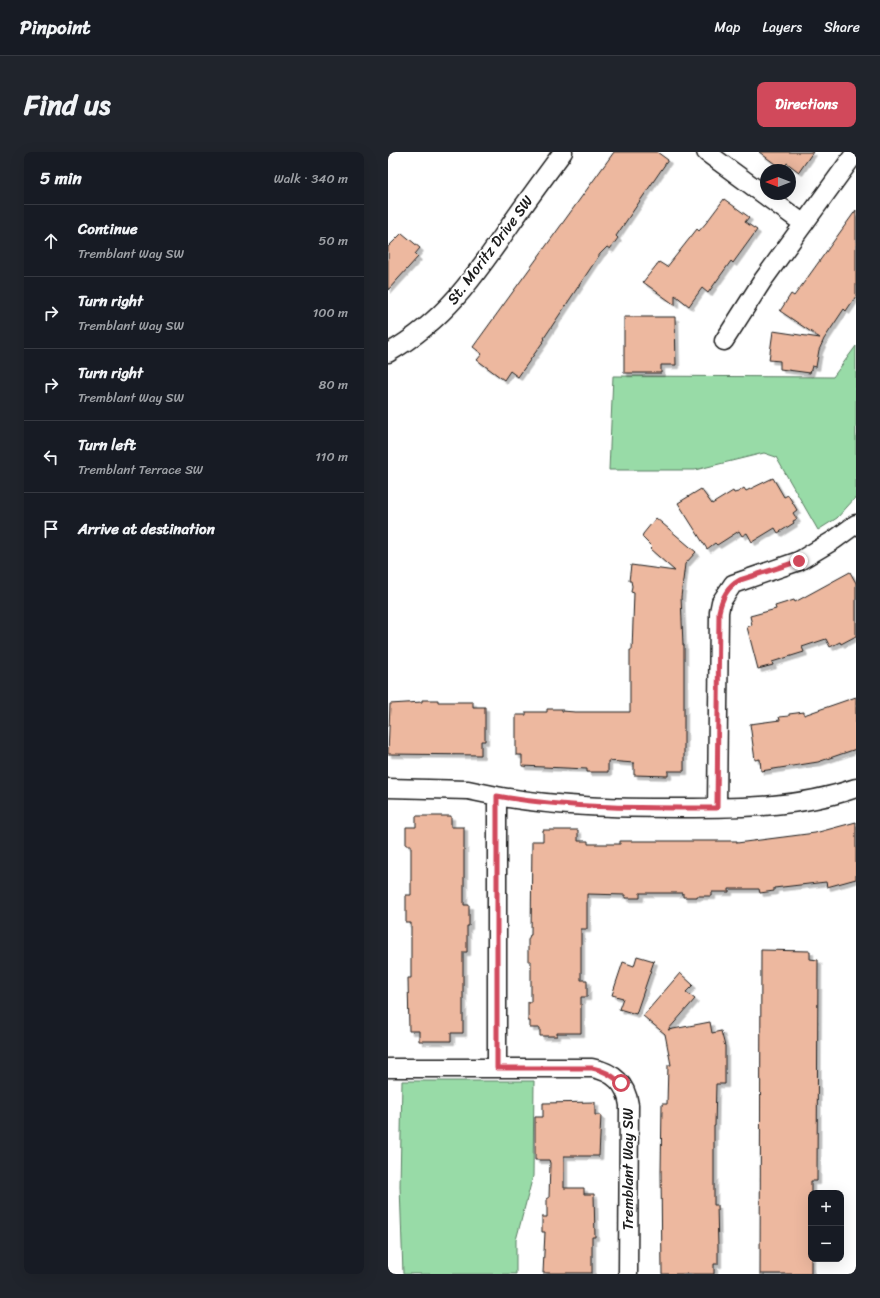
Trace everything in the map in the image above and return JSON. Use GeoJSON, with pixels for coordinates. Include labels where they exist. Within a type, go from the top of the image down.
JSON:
{"type":"FeatureCollection","features":[{"type":"Feature","properties":{"kind":"street","name":"St. Moritz Drive SW"},"geometry":{"type":"LineString","coordinates":[[388,353],[406,343],[437,319],[460,294],[563,152]]}},
{"type":"Feature","properties":{"kind":"street"},"geometry":{"type":"LineString","coordinates":[[706,152],[804,224]]}},
{"type":"Feature","properties":{"kind":"street"},"geometry":{"type":"LineString","coordinates":[[724,341],[763,280],[856,152]]}},
{"type":"Feature","properties":{"kind":"street"},"geometry":{"type":"LineString","coordinates":[[717,808],[719,612],[721,602],[733,584],[799,561],[828,544],[856,524]]}},
{"type":"Feature","properties":{"kind":"street"},"geometry":{"type":"LineString","coordinates":[[388,788],[468,790],[553,805],[606,808],[751,808],[832,796],[856,788]]}},
{"type":"Feature","properties":{"kind":"street"},"geometry":{"type":"LineString","coordinates":[[497,796],[497,1068]]}},
{"type":"Feature","properties":{"kind":"street","name":"Tremblant Way SW"},"geometry":{"type":"LineString","coordinates":[[388,1068],[592,1068],[602,1070],[613,1075],[621,1083],[627,1093],[629,1105],[628,1274]]}},
{"type":"Feature","properties":{"kind":"green space"},"geometry":{"type":"Polygon","coordinates":[[[856,346],[856,497],[837,518],[818,530],[776,457],[764,453],[695,470],[609,470],[613,376],[833,377],[856,346]]]}},
{"type":"Feature","properties":{"kind":"green space"},"geometry":{"type":"Polygon","coordinates":[[[402,1081],[534,1081],[533,1176],[516,1240],[516,1274],[403,1274],[400,1186],[402,1081]]]}},
{"type":"Feature","properties":{"kind":"building"},"geometry":{"type":"Polygon","coordinates":[[[614,152],[657,152],[668,160],[616,236],[618,238],[610,249],[607,247],[600,254],[544,338],[545,339],[518,377],[510,371],[504,380],[477,360],[482,354],[473,347],[614,152]]]}},
{"type":"Feature","properties":{"kind":"building"},"geometry":{"type":"Polygon","coordinates":[[[759,152],[813,152],[799,172],[796,170],[796,164],[775,164],[759,152]]]}},
{"type":"Feature","properties":{"kind":"building"},"geometry":{"type":"Polygon","coordinates":[[[724,199],[749,217],[745,222],[757,230],[733,263],[731,261],[708,293],[702,288],[689,306],[675,295],[675,305],[643,282],[659,262],[667,267],[697,229],[699,231],[706,223],[724,199]]]}},
{"type":"Feature","properties":{"kind":"building"},"geometry":{"type":"Polygon","coordinates":[[[856,210],[856,296],[846,311],[844,309],[824,339],[819,350],[816,367],[812,366],[810,373],[780,369],[780,361],[769,360],[773,331],[820,338],[780,311],[791,294],[794,296],[856,210]]]}},
{"type":"Feature","properties":{"kind":"building"},"geometry":{"type":"Polygon","coordinates":[[[402,233],[420,248],[415,254],[418,257],[388,290],[388,247],[402,233]]]}},
{"type":"Feature","properties":{"kind":"building"},"geometry":{"type":"Polygon","coordinates":[[[624,317],[675,317],[676,365],[661,365],[661,373],[624,373],[624,317]]]}},
{"type":"Feature","properties":{"kind":"building"},"geometry":{"type":"Polygon","coordinates":[[[773,478],[784,497],[788,495],[797,510],[793,513],[797,519],[793,521],[794,523],[778,533],[775,528],[752,542],[747,533],[742,536],[739,531],[717,545],[715,543],[707,549],[678,503],[701,489],[712,504],[733,491],[734,493],[738,492],[744,488],[746,491],[773,478]]]}},
{"type":"Feature","properties":{"kind":"building"},"geometry":{"type":"Polygon","coordinates":[[[656,518],[696,552],[685,564],[681,597],[684,645],[684,771],[668,771],[668,776],[634,775],[634,763],[608,761],[608,772],[587,772],[587,769],[522,766],[522,755],[516,755],[516,715],[526,715],[526,712],[547,712],[547,709],[562,709],[562,711],[575,712],[630,712],[630,650],[632,650],[634,593],[631,592],[632,586],[631,581],[629,581],[631,565],[675,571],[650,549],[652,547],[642,537],[656,518]]]}},
{"type":"Feature","properties":{"kind":"building"},"geometry":{"type":"Polygon","coordinates":[[[850,572],[856,583],[856,636],[841,644],[840,642],[830,647],[826,639],[802,647],[804,652],[772,662],[773,665],[758,669],[747,627],[752,625],[750,616],[776,609],[775,606],[794,600],[795,602],[850,572]]]}},
{"type":"Feature","properties":{"kind":"building"},"geometry":{"type":"Polygon","coordinates":[[[856,697],[856,749],[818,762],[761,771],[760,759],[755,760],[750,724],[780,720],[779,717],[789,716],[789,714],[804,712],[804,715],[856,697]]]}},
{"type":"Feature","properties":{"kind":"building"},"geometry":{"type":"Polygon","coordinates":[[[422,700],[438,700],[438,702],[473,702],[473,707],[485,707],[485,741],[481,741],[481,755],[388,754],[390,704],[422,702],[422,700]]]}},
{"type":"Feature","properties":{"kind":"building"},"geometry":{"type":"Polygon","coordinates":[[[416,816],[451,816],[451,827],[464,827],[464,905],[469,905],[469,926],[467,926],[467,952],[463,952],[463,1033],[451,1033],[451,1041],[419,1041],[419,1031],[409,1031],[408,978],[411,978],[411,923],[406,923],[406,895],[411,895],[411,845],[406,845],[406,827],[416,827],[416,816]]]}},
{"type":"Feature","properties":{"kind":"building"},"geometry":{"type":"Polygon","coordinates":[[[856,822],[856,879],[827,887],[826,882],[774,888],[774,891],[760,893],[759,889],[729,889],[729,892],[712,892],[712,896],[697,897],[683,897],[683,893],[640,893],[640,898],[625,898],[625,895],[587,894],[587,929],[581,929],[581,980],[587,980],[587,997],[581,997],[581,1033],[557,1033],[557,1036],[540,1036],[540,1028],[530,1028],[530,1021],[528,1021],[528,1002],[531,1002],[531,961],[528,961],[528,940],[531,935],[532,841],[543,841],[543,830],[578,830],[578,841],[588,841],[588,844],[620,844],[620,841],[737,841],[737,843],[815,833],[856,822]]]}},
{"type":"Feature","properties":{"kind":"building"},"geometry":{"type":"Polygon","coordinates":[[[761,950],[810,951],[810,959],[818,960],[817,1181],[811,1181],[811,1190],[808,1190],[808,1262],[811,1262],[811,1274],[760,1274],[761,950]]]}},
{"type":"Feature","properties":{"kind":"building"},"geometry":{"type":"Polygon","coordinates":[[[637,956],[654,961],[636,1014],[619,1009],[623,998],[612,995],[623,962],[634,966],[637,956]]]}},
{"type":"Feature","properties":{"kind":"building"},"geometry":{"type":"Polygon","coordinates":[[[680,973],[693,985],[686,992],[695,999],[668,1030],[710,1022],[712,1033],[721,1031],[725,1046],[725,1084],[716,1084],[714,1126],[714,1205],[717,1205],[718,1264],[714,1264],[714,1274],[662,1274],[662,1104],[667,1104],[668,1065],[671,1065],[665,1034],[643,1016],[680,973]]]}},
{"type":"Feature","properties":{"kind":"building"},"geometry":{"type":"Polygon","coordinates":[[[595,1102],[595,1115],[601,1115],[599,1156],[564,1156],[564,1188],[584,1188],[584,1194],[594,1194],[595,1237],[592,1237],[592,1273],[543,1273],[545,1232],[542,1232],[542,1217],[547,1217],[550,1163],[549,1160],[535,1160],[535,1117],[543,1117],[543,1103],[595,1102]]]}},
{"type":"Feature","properties":{"kind":"route"},"geometry":{"type":"LineString","coordinates":[[621,1083],[613,1075],[602,1070],[592,1068],[497,1068],[497,796],[526,802],[553,805],[606,808],[717,808],[719,612],[721,602],[733,584],[740,580],[799,561]]}}]}
